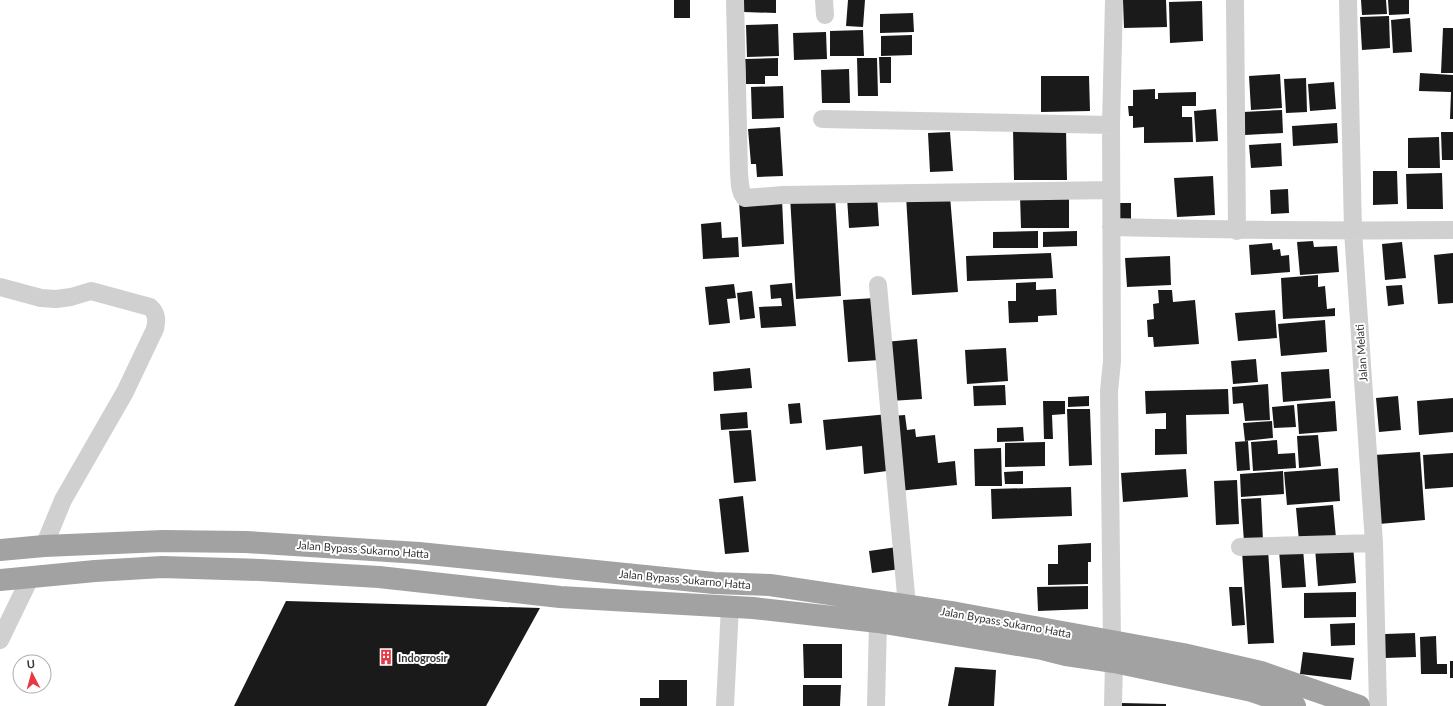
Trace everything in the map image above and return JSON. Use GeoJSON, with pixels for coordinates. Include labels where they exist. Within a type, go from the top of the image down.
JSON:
{"type":"FeatureCollection","features":[{"type":"Feature","properties":{"kind":"highway","name":"Jalan Bypass Sukarno Hatta"},"geometry":{"type":"LineString","coordinates":[[0,550],[44,546],[163,541],[246,542],[420,553],[714,583],[770,585],[907,606],[957,612],[1113,652],[1252,691],[1295,706]]}},
{"type":"Feature","properties":{"kind":"highway"},"geometry":{"type":"LineString","coordinates":[[519,592],[522,563]]}},
{"type":"Feature","properties":{"kind":"highway","name":"Jalan Bypass Sukarno Hatta"},"geometry":{"type":"LineString","coordinates":[[0,580],[31,576],[162,567],[260,570],[379,576],[560,597],[753,608],[878,622],[1113,652],[1183,654],[1261,672],[1359,706]]}},
{"type":"Feature","properties":{"kind":"highway"},"geometry":{"type":"LineString","coordinates":[[560,597],[563,567]]}},
{"type":"Feature","properties":{"kind":"street"},"geometry":{"type":"LineString","coordinates":[[735,0],[739,173],[740,190],[745,198],[783,195],[1111,190]]}},
{"type":"Feature","properties":{"kind":"street"},"geometry":{"type":"LineString","coordinates":[[1113,706],[1109,398],[1112,361],[1111,125],[1114,0]]}},
{"type":"Feature","properties":{"kind":"street"},"geometry":{"type":"LineString","coordinates":[[1235,0],[1237,230]]}},
{"type":"Feature","properties":{"kind":"street","name":"Jalan Melati"},"geometry":{"type":"LineString","coordinates":[[1348,0],[1353,231],[1374,543],[1378,706]]}},
{"type":"Feature","properties":{"kind":"street"},"geometry":{"type":"LineString","coordinates":[[822,119],[1111,125]]}},
{"type":"Feature","properties":{"kind":"street"},"geometry":{"type":"LineString","coordinates":[[1111,227],[1237,230],[1453,230]]}},
{"type":"Feature","properties":{"kind":"street"},"geometry":{"type":"LineString","coordinates":[[878,285],[907,606]]}},
{"type":"Feature","properties":{"kind":"street"},"geometry":{"type":"LineString","coordinates":[[0,287],[41,298],[56,299],[91,291],[150,307],[154,311],[157,321],[155,329],[146,345],[125,392],[63,500],[44,546]]}},
{"type":"Feature","properties":{"kind":"street"},"geometry":{"type":"LineString","coordinates":[[1240,547],[1374,543]]}},
{"type":"Feature","properties":{"kind":"street"},"geometry":{"type":"LineString","coordinates":[[0,640],[31,576]]}},
{"type":"Feature","properties":{"kind":"street"},"geometry":{"type":"LineString","coordinates":[[725,706],[730,606]]}},
{"type":"Feature","properties":{"kind":"street"},"geometry":{"type":"LineString","coordinates":[[876,706],[878,622]]}},
{"type":"Feature","properties":{"kind":"building"},"geometry":{"type":"Polygon","coordinates":[[[674,0],[690,0],[690,18],[674,18],[674,0]]]}},
{"type":"Feature","properties":{"kind":"building"},"geometry":{"type":"Polygon","coordinates":[[[744,0],[776,0],[776,13],[744,12],[744,0]]]}},
{"type":"Feature","properties":{"kind":"building"},"geometry":{"type":"Polygon","coordinates":[[[848,0],[865,0],[863,27],[846,26],[848,0]]]}},
{"type":"Feature","properties":{"kind":"building"},"geometry":{"type":"Polygon","coordinates":[[[1123,0],[1166,0],[1167,27],[1124,28],[1123,0]]]}},
{"type":"Feature","properties":{"kind":"building"},"geometry":{"type":"Polygon","coordinates":[[[1361,0],[1386,0],[1387,14],[1362,15],[1361,0]]]}},
{"type":"Feature","properties":{"kind":"building"},"geometry":{"type":"Polygon","coordinates":[[[1388,0],[1409,0],[1409,14],[1389,15],[1388,0]]]}},
{"type":"Feature","properties":{"kind":"building"},"geometry":{"type":"Polygon","coordinates":[[[1202,1],[1203,41],[1170,43],[1169,2],[1202,1]]]}},
{"type":"Feature","properties":{"kind":"building"},"geometry":{"type":"Polygon","coordinates":[[[913,13],[914,32],[880,33],[880,14],[913,13]]]}},
{"type":"Feature","properties":{"kind":"building"},"geometry":{"type":"Polygon","coordinates":[[[1389,16],[1390,48],[1362,50],[1360,17],[1389,16]]]}},
{"type":"Feature","properties":{"kind":"building"},"geometry":{"type":"Polygon","coordinates":[[[1410,18],[1412,52],[1393,53],[1391,20],[1410,18]]]}},
{"type":"Feature","properties":{"kind":"building"},"geometry":{"type":"Polygon","coordinates":[[[778,24],[779,56],[747,57],[746,25],[778,24]]]}},
{"type":"Feature","properties":{"kind":"building"},"geometry":{"type":"Polygon","coordinates":[[[1443,28],[1453,28],[1453,73],[1441,73],[1443,28]]]}},
{"type":"Feature","properties":{"kind":"building"},"geometry":{"type":"Polygon","coordinates":[[[863,30],[864,56],[830,56],[830,31],[863,30]]]}},
{"type":"Feature","properties":{"kind":"building"},"geometry":{"type":"Polygon","coordinates":[[[826,32],[827,59],[794,60],[793,33],[826,32]]]}},
{"type":"Feature","properties":{"kind":"building"},"geometry":{"type":"Polygon","coordinates":[[[912,35],[912,55],[881,56],[881,36],[912,35]]]}},
{"type":"Feature","properties":{"kind":"building"},"geometry":{"type":"Polygon","coordinates":[[[879,57],[891,57],[891,83],[880,83],[879,57]]]}},
{"type":"Feature","properties":{"kind":"building"},"geometry":{"type":"Polygon","coordinates":[[[778,58],[778,76],[765,76],[765,84],[746,84],[745,59],[778,58]]]}},
{"type":"Feature","properties":{"kind":"building"},"geometry":{"type":"Polygon","coordinates":[[[857,58],[877,58],[878,96],[858,96],[857,58]]]}},
{"type":"Feature","properties":{"kind":"building"},"geometry":{"type":"Polygon","coordinates":[[[849,69],[850,103],[822,103],[821,70],[849,69]]]}},
{"type":"Feature","properties":{"kind":"building"},"geometry":{"type":"Polygon","coordinates":[[[1420,73],[1453,75],[1453,119],[1450,119],[1451,92],[1419,91],[1420,73]]]}},
{"type":"Feature","properties":{"kind":"building"},"geometry":{"type":"Polygon","coordinates":[[[1280,74],[1282,108],[1251,110],[1249,76],[1280,74]]]}},
{"type":"Feature","properties":{"kind":"building"},"geometry":{"type":"Polygon","coordinates":[[[1041,76],[1089,76],[1090,111],[1041,112],[1041,76]]]}},
{"type":"Feature","properties":{"kind":"building"},"geometry":{"type":"Polygon","coordinates":[[[1306,78],[1307,112],[1286,113],[1284,79],[1306,78]]]}},
{"type":"Feature","properties":{"kind":"building"},"geometry":{"type":"Polygon","coordinates":[[[1334,82],[1336,109],[1310,111],[1308,84],[1334,82]]]}},
{"type":"Feature","properties":{"kind":"building"},"geometry":{"type":"Polygon","coordinates":[[[783,86],[784,118],[752,119],[751,87],[783,86]]]}},
{"type":"Feature","properties":{"kind":"building"},"geometry":{"type":"Polygon","coordinates":[[[1155,89],[1155,99],[1158,99],[1158,93],[1196,92],[1196,106],[1182,106],[1182,117],[1192,117],[1193,142],[1144,143],[1144,127],[1133,128],[1133,116],[1129,116],[1128,106],[1133,106],[1133,90],[1155,89]]]}},
{"type":"Feature","properties":{"kind":"building"},"geometry":{"type":"Polygon","coordinates":[[[1216,109],[1218,141],[1196,142],[1194,111],[1216,109]]]}},
{"type":"Feature","properties":{"kind":"building"},"geometry":{"type":"Polygon","coordinates":[[[1282,110],[1283,133],[1245,135],[1243,112],[1282,110]]]}},
{"type":"Feature","properties":{"kind":"building"},"geometry":{"type":"Polygon","coordinates":[[[1337,123],[1338,143],[1293,146],[1292,126],[1337,123]]]}},
{"type":"Feature","properties":{"kind":"building"},"geometry":{"type":"Polygon","coordinates":[[[780,127],[783,176],[757,177],[756,164],[751,164],[748,129],[780,127]]]}},
{"type":"Feature","properties":{"kind":"building"},"geometry":{"type":"Polygon","coordinates":[[[1013,129],[1066,129],[1067,180],[1014,180],[1013,129]]]}},
{"type":"Feature","properties":{"kind":"building"},"geometry":{"type":"Polygon","coordinates":[[[950,132],[953,171],[930,172],[928,133],[950,132]]]}},
{"type":"Feature","properties":{"kind":"building"},"geometry":{"type":"Polygon","coordinates":[[[1441,132],[1453,132],[1453,160],[1442,160],[1441,132]]]}},
{"type":"Feature","properties":{"kind":"building"},"geometry":{"type":"Polygon","coordinates":[[[1439,137],[1440,168],[1408,168],[1408,138],[1439,137]]]}},
{"type":"Feature","properties":{"kind":"building"},"geometry":{"type":"Polygon","coordinates":[[[1281,143],[1282,166],[1251,168],[1249,145],[1281,143]]]}},
{"type":"Feature","properties":{"kind":"building"},"geometry":{"type":"Polygon","coordinates":[[[1373,171],[1397,171],[1398,204],[1373,205],[1373,171]]]}},
{"type":"Feature","properties":{"kind":"building"},"geometry":{"type":"Polygon","coordinates":[[[1442,173],[1443,209],[1407,209],[1406,174],[1442,173]]]}},
{"type":"Feature","properties":{"kind":"building"},"geometry":{"type":"Polygon","coordinates":[[[1213,176],[1215,215],[1177,217],[1174,178],[1213,176]]]}},
{"type":"Feature","properties":{"kind":"building"},"geometry":{"type":"Polygon","coordinates":[[[1288,189],[1289,213],[1271,214],[1270,190],[1288,189]]]}},
{"type":"Feature","properties":{"kind":"building"},"geometry":{"type":"Polygon","coordinates":[[[877,195],[879,226],[849,228],[847,197],[877,195]]]}},
{"type":"Feature","properties":{"kind":"building"},"geometry":{"type":"Polygon","coordinates":[[[1020,195],[1069,198],[1069,228],[1021,228],[1020,195]]]}},
{"type":"Feature","properties":{"kind":"building"},"geometry":{"type":"Polygon","coordinates":[[[790,196],[835,196],[841,296],[796,299],[790,196]]]}},
{"type":"Feature","properties":{"kind":"building"},"geometry":{"type":"Polygon","coordinates":[[[906,196],[950,196],[958,292],[912,295],[906,196]]]}},
{"type":"Feature","properties":{"kind":"building"},"geometry":{"type":"Polygon","coordinates":[[[782,199],[784,244],[742,247],[739,202],[782,199]]]}},
{"type":"Feature","properties":{"kind":"building"},"geometry":{"type":"Polygon","coordinates":[[[1120,203],[1131,203],[1131,219],[1120,219],[1120,203]]]}},
{"type":"Feature","properties":{"kind":"building"},"geometry":{"type":"Polygon","coordinates":[[[721,222],[722,238],[738,237],[739,257],[703,259],[701,224],[721,222]]]}},
{"type":"Feature","properties":{"kind":"building"},"geometry":{"type":"Polygon","coordinates":[[[1038,231],[1038,248],[993,248],[993,232],[1038,231]]]}},
{"type":"Feature","properties":{"kind":"building"},"geometry":{"type":"Polygon","coordinates":[[[1077,231],[1077,246],[1043,247],[1043,232],[1077,231]]]}},
{"type":"Feature","properties":{"kind":"building"},"geometry":{"type":"Polygon","coordinates":[[[1313,241],[1314,247],[1337,246],[1339,272],[1300,275],[1297,242],[1313,241]]]}},
{"type":"Feature","properties":{"kind":"building"},"geometry":{"type":"Polygon","coordinates":[[[1402,242],[1406,278],[1385,280],[1382,244],[1402,242]]]}},
{"type":"Feature","properties":{"kind":"building"},"geometry":{"type":"Polygon","coordinates":[[[1272,243],[1273,250],[1280,249],[1281,256],[1289,255],[1290,272],[1251,275],[1249,245],[1272,243]]]}},
{"type":"Feature","properties":{"kind":"building"},"geometry":{"type":"Polygon","coordinates":[[[1051,253],[1053,278],[967,281],[966,256],[1051,253]]]}},
{"type":"Feature","properties":{"kind":"building"},"geometry":{"type":"Polygon","coordinates":[[[1453,253],[1453,303],[1438,304],[1434,255],[1453,253]]]}},
{"type":"Feature","properties":{"kind":"building"},"geometry":{"type":"Polygon","coordinates":[[[1170,256],[1171,285],[1127,287],[1125,258],[1170,256]]]}},
{"type":"Feature","properties":{"kind":"building"},"geometry":{"type":"Polygon","coordinates":[[[1318,275],[1318,287],[1325,286],[1327,309],[1335,308],[1335,316],[1283,319],[1281,278],[1318,275]]]}},
{"type":"Feature","properties":{"kind":"building"},"geometry":{"type":"Polygon","coordinates":[[[1036,282],[1036,290],[1056,289],[1057,315],[1038,316],[1038,322],[1009,323],[1008,301],[1016,301],[1016,283],[1036,282]]]}},
{"type":"Feature","properties":{"kind":"building"},"geometry":{"type":"Polygon","coordinates":[[[792,283],[796,326],[761,328],[759,307],[782,306],[781,298],[771,299],[770,285],[792,283]]]}},
{"type":"Feature","properties":{"kind":"building"},"geometry":{"type":"Polygon","coordinates":[[[734,284],[736,298],[727,299],[730,323],[709,325],[705,287],[734,284]]]}},
{"type":"Feature","properties":{"kind":"building"},"geometry":{"type":"Polygon","coordinates":[[[1402,285],[1404,304],[1388,306],[1386,286],[1402,285]]]}},
{"type":"Feature","properties":{"kind":"building"},"geometry":{"type":"Polygon","coordinates":[[[1158,290],[1172,290],[1173,302],[1195,300],[1199,344],[1154,347],[1153,337],[1148,337],[1147,320],[1154,319],[1153,304],[1159,303],[1158,290]]]}},
{"type":"Feature","properties":{"kind":"building"},"geometry":{"type":"Polygon","coordinates":[[[752,291],[755,318],[740,320],[737,293],[752,291]]]}},
{"type":"Feature","properties":{"kind":"building"},"geometry":{"type":"Polygon","coordinates":[[[875,298],[880,360],[848,362],[843,300],[875,298]]]}},
{"type":"Feature","properties":{"kind":"building"},"geometry":{"type":"Polygon","coordinates":[[[1275,310],[1277,338],[1238,341],[1235,313],[1275,310]]]}},
{"type":"Feature","properties":{"kind":"building"},"geometry":{"type":"Polygon","coordinates":[[[1325,320],[1327,352],[1281,356],[1278,324],[1325,320]]]}},
{"type":"Feature","properties":{"kind":"building"},"geometry":{"type":"Polygon","coordinates":[[[917,339],[922,399],[890,401],[885,342],[917,339]]]}},
{"type":"Feature","properties":{"kind":"building"},"geometry":{"type":"Polygon","coordinates":[[[1006,348],[1008,381],[967,384],[965,350],[1006,348]]]}},
{"type":"Feature","properties":{"kind":"building"},"geometry":{"type":"Polygon","coordinates":[[[1256,359],[1258,382],[1233,384],[1231,361],[1256,359]]]}},
{"type":"Feature","properties":{"kind":"building"},"geometry":{"type":"Polygon","coordinates":[[[750,368],[752,388],[714,391],[713,372],[750,368]]]}},
{"type":"Feature","properties":{"kind":"building"},"geometry":{"type":"Polygon","coordinates":[[[1329,369],[1331,398],[1283,402],[1281,372],[1329,369]]]}},
{"type":"Feature","properties":{"kind":"building"},"geometry":{"type":"Polygon","coordinates":[[[1268,384],[1270,420],[1245,421],[1243,403],[1233,404],[1232,387],[1268,384]]]}},
{"type":"Feature","properties":{"kind":"building"},"geometry":{"type":"Polygon","coordinates":[[[1005,385],[1006,405],[974,406],[973,386],[1005,385]]]}},
{"type":"Feature","properties":{"kind":"building"},"geometry":{"type":"Polygon","coordinates":[[[1228,389],[1229,414],[1186,415],[1187,454],[1155,455],[1155,429],[1166,429],[1166,413],[1146,414],[1145,391],[1228,389]]]}},
{"type":"Feature","properties":{"kind":"building"},"geometry":{"type":"Polygon","coordinates":[[[1089,396],[1089,406],[1068,407],[1068,397],[1089,396]]]}},
{"type":"Feature","properties":{"kind":"building"},"geometry":{"type":"Polygon","coordinates":[[[1398,396],[1401,430],[1379,432],[1376,398],[1398,396]]]}},
{"type":"Feature","properties":{"kind":"building"},"geometry":{"type":"Polygon","coordinates":[[[1453,398],[1453,432],[1419,435],[1417,401],[1453,398]]]}},
{"type":"Feature","properties":{"kind":"building"},"geometry":{"type":"Polygon","coordinates":[[[1043,401],[1065,401],[1065,414],[1052,415],[1053,439],[1044,439],[1043,401]]]}},
{"type":"Feature","properties":{"kind":"building"},"geometry":{"type":"Polygon","coordinates":[[[1335,401],[1337,431],[1299,434],[1297,404],[1335,401]]]}},
{"type":"Feature","properties":{"kind":"building"},"geometry":{"type":"Polygon","coordinates":[[[800,403],[802,423],[790,424],[788,404],[800,403]]]}},
{"type":"Feature","properties":{"kind":"building"},"geometry":{"type":"Polygon","coordinates":[[[1294,405],[1296,427],[1274,428],[1272,407],[1294,405]]]}},
{"type":"Feature","properties":{"kind":"building"},"geometry":{"type":"Polygon","coordinates":[[[1067,409],[1090,409],[1092,465],[1069,466],[1067,409]]]}},
{"type":"Feature","properties":{"kind":"building"},"geometry":{"type":"Polygon","coordinates":[[[747,412],[748,428],[721,430],[720,414],[747,412]]]}},
{"type":"Feature","properties":{"kind":"building"},"geometry":{"type":"Polygon","coordinates":[[[889,414],[887,471],[864,474],[862,446],[826,450],[823,420],[889,414]]]}},
{"type":"Feature","properties":{"kind":"building"},"geometry":{"type":"Polygon","coordinates":[[[905,415],[907,430],[915,429],[916,437],[935,435],[938,463],[955,461],[957,485],[898,491],[891,416],[905,415]]]}},
{"type":"Feature","properties":{"kind":"building"},"geometry":{"type":"Polygon","coordinates":[[[1272,421],[1273,438],[1245,441],[1243,423],[1272,421]]]}},
{"type":"Feature","properties":{"kind":"building"},"geometry":{"type":"Polygon","coordinates":[[[1023,427],[1024,441],[997,442],[997,428],[1023,427]]]}},
{"type":"Feature","properties":{"kind":"building"},"geometry":{"type":"Polygon","coordinates":[[[751,430],[756,481],[734,483],[729,431],[751,430]]]}},
{"type":"Feature","properties":{"kind":"building"},"geometry":{"type":"Polygon","coordinates":[[[1318,435],[1321,466],[1299,468],[1297,436],[1318,435]]]}},
{"type":"Feature","properties":{"kind":"building"},"geometry":{"type":"Polygon","coordinates":[[[1277,440],[1278,454],[1295,453],[1296,468],[1253,471],[1251,442],[1277,440]]]}},
{"type":"Feature","properties":{"kind":"building"},"geometry":{"type":"Polygon","coordinates":[[[1248,441],[1250,470],[1237,471],[1235,442],[1248,441]]]}},
{"type":"Feature","properties":{"kind":"building"},"geometry":{"type":"Polygon","coordinates":[[[1045,442],[1045,466],[1005,467],[1005,443],[1045,442]]]}},
{"type":"Feature","properties":{"kind":"building"},"geometry":{"type":"Polygon","coordinates":[[[1001,448],[1002,486],[975,486],[974,449],[1001,448]]]}},
{"type":"Feature","properties":{"kind":"building"},"geometry":{"type":"Polygon","coordinates":[[[1420,452],[1425,520],[1379,524],[1374,455],[1420,452]]]}},
{"type":"Feature","properties":{"kind":"building"},"geometry":{"type":"Polygon","coordinates":[[[1453,453],[1453,487],[1425,489],[1423,455],[1453,453]]]}},
{"type":"Feature","properties":{"kind":"building"},"geometry":{"type":"Polygon","coordinates":[[[1338,468],[1340,501],[1287,505],[1284,472],[1338,468]]]}},
{"type":"Feature","properties":{"kind":"building"},"geometry":{"type":"Polygon","coordinates":[[[1186,469],[1188,497],[1123,502],[1121,473],[1186,469]]]}},
{"type":"Feature","properties":{"kind":"building"},"geometry":{"type":"Polygon","coordinates":[[[1023,471],[1023,484],[1005,484],[1004,472],[1023,471]]]}},
{"type":"Feature","properties":{"kind":"building"},"geometry":{"type":"Polygon","coordinates":[[[1283,471],[1284,494],[1241,497],[1240,474],[1283,471]]]}},
{"type":"Feature","properties":{"kind":"building"},"geometry":{"type":"Polygon","coordinates":[[[1237,480],[1239,524],[1216,525],[1214,481],[1237,480]]]}},
{"type":"Feature","properties":{"kind":"building"},"geometry":{"type":"Polygon","coordinates":[[[1071,487],[1072,516],[992,519],[991,489],[1071,487]]]}},
{"type":"Feature","properties":{"kind":"building"},"geometry":{"type":"Polygon","coordinates":[[[743,496],[749,552],[725,554],[719,499],[743,496]]]}},
{"type":"Feature","properties":{"kind":"building"},"geometry":{"type":"Polygon","coordinates":[[[1261,498],[1263,541],[1244,542],[1241,499],[1261,498]]]}},
{"type":"Feature","properties":{"kind":"building"},"geometry":{"type":"Polygon","coordinates":[[[1333,505],[1336,538],[1299,541],[1296,508],[1333,505]]]}},
{"type":"Feature","properties":{"kind":"building"},"geometry":{"type":"Polygon","coordinates":[[[1091,543],[1091,562],[1088,562],[1088,584],[1048,585],[1048,564],[1058,564],[1058,545],[1091,543]]]}},
{"type":"Feature","properties":{"kind":"building"},"geometry":{"type":"Polygon","coordinates":[[[1353,545],[1356,583],[1318,586],[1315,548],[1353,545]]]}},
{"type":"Feature","properties":{"kind":"building"},"geometry":{"type":"Polygon","coordinates":[[[897,547],[900,569],[872,573],[869,551],[897,547]]]}},
{"type":"Feature","properties":{"kind":"building"},"geometry":{"type":"Polygon","coordinates":[[[1303,548],[1306,587],[1282,588],[1279,550],[1303,548]]]}},
{"type":"Feature","properties":{"kind":"building"},"geometry":{"type":"Polygon","coordinates":[[[1268,549],[1274,643],[1248,644],[1242,551],[1268,549]]]}},
{"type":"Feature","properties":{"kind":"building"},"geometry":{"type":"Polygon","coordinates":[[[1088,586],[1088,609],[1038,611],[1037,587],[1088,586]]]}},
{"type":"Feature","properties":{"kind":"building"},"geometry":{"type":"Polygon","coordinates":[[[1229,587],[1242,587],[1245,625],[1232,626],[1229,587]]]}},
{"type":"Feature","properties":{"kind":"building"},"geometry":{"type":"Polygon","coordinates":[[[1356,592],[1356,617],[1304,618],[1304,593],[1356,592]]]}},
{"type":"Feature","properties":{"kind":"building","name":"Indogrosir"},"geometry":{"type":"Polygon","coordinates":[[[286,601],[540,608],[486,706],[234,706],[286,601]]]}},
{"type":"Feature","properties":{"kind":"building"},"geometry":{"type":"Polygon","coordinates":[[[1355,623],[1355,645],[1331,646],[1330,624],[1355,623]]]}},
{"type":"Feature","properties":{"kind":"building"},"geometry":{"type":"Polygon","coordinates":[[[1415,633],[1416,657],[1385,658],[1385,634],[1415,633]]]}},
{"type":"Feature","properties":{"kind":"building"},"geometry":{"type":"Polygon","coordinates":[[[1436,636],[1437,664],[1447,664],[1447,674],[1421,674],[1420,637],[1436,636]]]}},
{"type":"Feature","properties":{"kind":"building"},"geometry":{"type":"Polygon","coordinates":[[[803,644],[842,644],[842,678],[804,678],[803,644]]]}},
{"type":"Feature","properties":{"kind":"building"},"geometry":{"type":"Polygon","coordinates":[[[1303,652],[1354,658],[1351,680],[1300,674],[1303,652]]]}},
{"type":"Feature","properties":{"kind":"building"},"geometry":{"type":"Polygon","coordinates":[[[1450,661],[1453,661],[1453,678],[1450,678],[1450,661]]]}},
{"type":"Feature","properties":{"kind":"building"},"geometry":{"type":"Polygon","coordinates":[[[955,667],[996,670],[994,706],[948,706],[955,667]]]}},
{"type":"Feature","properties":{"kind":"building"},"geometry":{"type":"Polygon","coordinates":[[[659,680],[687,680],[687,706],[640,706],[640,698],[659,698],[659,680]]]}},
{"type":"Feature","properties":{"kind":"building"},"geometry":{"type":"Polygon","coordinates":[[[803,685],[841,685],[840,706],[803,706],[803,685]]]}},
{"type":"Feature","properties":{"kind":"building"},"geometry":{"type":"Polygon","coordinates":[[[1121,703],[1166,704],[1166,706],[1121,706],[1121,703]]]}},
{"type":"Feature","properties":{"kind":"place","name":"Indogrosir"},"geometry":{"type":"Point","coordinates":[386,657]}}]}
